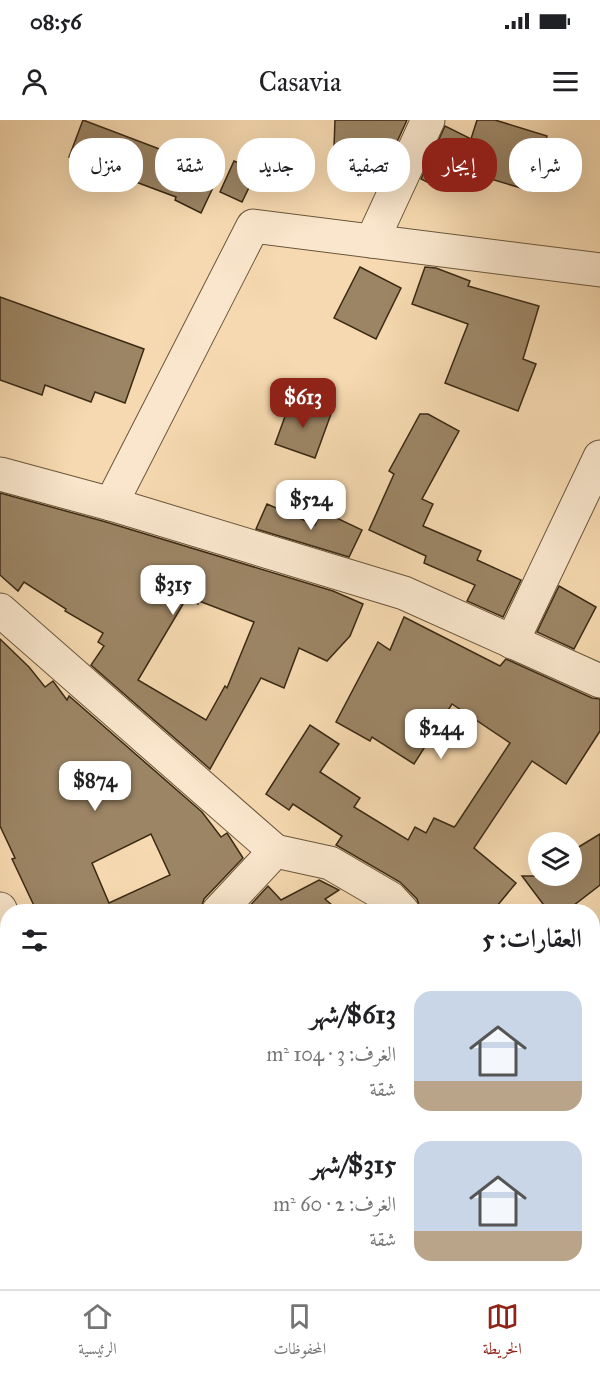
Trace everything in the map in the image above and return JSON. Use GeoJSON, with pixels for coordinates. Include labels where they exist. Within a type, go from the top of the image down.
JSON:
{"type":"FeatureCollection","features":[{"type":"Feature","properties":{"kind":"street"},"geometry":{"type":"LineString","coordinates":[[372,241],[428,120]]}},
{"type":"Feature","properties":{"kind":"street"},"geometry":{"type":"LineString","coordinates":[[111,504],[253,226],[600,270]]}},
{"type":"Feature","properties":{"kind":"street"},"geometry":{"type":"LineString","coordinates":[[512,642],[600,457]]}},
{"type":"Feature","properties":{"kind":"street"},"geometry":{"type":"LineString","coordinates":[[0,474],[111,504],[404,593],[600,681]]}},
{"type":"Feature","properties":{"kind":"street"},"geometry":{"type":"LineString","coordinates":[[0,610],[275,851],[330,863],[390,898],[396,904]]}},
{"type":"Feature","properties":{"kind":"street"},"geometry":{"type":"LineString","coordinates":[[225,904],[275,851]]}},
{"type":"Feature","properties":{"kind":"building"},"geometry":{"type":"Polygon","coordinates":[[[83,120],[130,138],[76,138],[83,120]]]}},
{"type":"Feature","properties":{"kind":"building"},"geometry":{"type":"Polygon","coordinates":[[[335,120],[407,120],[399,138],[334,138],[335,120]]]}},
{"type":"Feature","properties":{"kind":"building"},"geometry":{"type":"Polygon","coordinates":[[[477,120],[495,120],[547,136],[546,138],[509,138],[509,184],[497,181],[497,138],[471,138],[477,120]]]}},
{"type":"Feature","properties":{"kind":"building"},"geometry":{"type":"Polygon","coordinates":[[[445,126],[469,138],[440,138],[445,126]]]}},
{"type":"Feature","properties":{"kind":"building"},"geometry":{"type":"Polygon","coordinates":[[[143,143],[155,147],[155,189],[143,185],[143,143]]]}},
{"type":"Feature","properties":{"kind":"building"},"geometry":{"type":"Polygon","coordinates":[[[234,161],[237,162],[237,192],[247,192],[242,202],[220,192],[225,192],[225,181],[234,161]]]}},
{"type":"Feature","properties":{"kind":"building"},"geometry":{"type":"Polygon","coordinates":[[[163,192],[211,192],[201,213],[175,200],[176,197],[163,192]]]}},
{"type":"Feature","properties":{"kind":"building"},"geometry":{"type":"Polygon","coordinates":[[[360,267],[401,288],[376,339],[334,318],[360,267]]]}},
{"type":"Feature","properties":{"kind":"building"},"geometry":{"type":"Polygon","coordinates":[[[425,267],[436,268],[470,281],[468,286],[539,306],[523,359],[536,364],[518,411],[445,383],[468,324],[412,304],[425,267]]]}},
{"type":"Feature","properties":{"kind":"building"},"geometry":{"type":"Polygon","coordinates":[[[0,297],[144,349],[125,403],[95,392],[91,402],[45,385],[42,395],[0,380],[0,297]]]}},
{"type":"Feature","properties":{"kind":"building"},"geometry":{"type":"Polygon","coordinates":[[[291,400],[331,414],[315,458],[275,444],[291,400]]]}},
{"type":"Feature","properties":{"kind":"building"},"geometry":{"type":"Polygon","coordinates":[[[420,414],[428,414],[459,431],[422,499],[433,504],[423,526],[481,551],[477,560],[521,580],[503,617],[467,601],[475,585],[424,563],[426,556],[369,530],[394,474],[389,471],[420,414]]]}},
{"type":"Feature","properties":{"kind":"building"},"geometry":{"type":"Polygon","coordinates":[[[0,493],[106,522],[333,591],[363,604],[350,636],[327,661],[299,648],[284,688],[261,678],[210,769],[91,665],[104,646],[98,642],[103,633],[65,611],[66,609],[24,582],[18,591],[0,575],[0,493]],[[186,599],[138,680],[206,720],[225,686],[227,688],[254,622],[199,601],[198,604],[186,599]]]}},
{"type":"Feature","properties":{"kind":"building"},"geometry":{"type":"Polygon","coordinates":[[[267,504],[315,525],[322,511],[362,530],[349,557],[256,529],[267,504]]]}},
{"type":"Feature","properties":{"kind":"building"},"geometry":{"type":"Polygon","coordinates":[[[559,586],[596,607],[574,649],[537,632],[559,586]]]}},
{"type":"Feature","properties":{"kind":"building"},"geometry":{"type":"Polygon","coordinates":[[[404,617],[500,666],[506,659],[592,698],[600,699],[600,731],[566,784],[532,761],[474,848],[516,883],[499,904],[419,904],[417,899],[400,882],[336,845],[342,836],[293,804],[289,810],[266,794],[310,725],[339,744],[320,772],[360,798],[354,807],[408,840],[415,827],[426,833],[434,818],[454,827],[456,825],[510,743],[452,704],[414,764],[372,737],[370,741],[336,722],[378,642],[390,650],[404,617]]]}},
{"type":"Feature","properties":{"kind":"building"},"geometry":{"type":"Polygon","coordinates":[[[0,639],[29,667],[45,687],[53,681],[67,700],[69,696],[202,812],[221,837],[227,833],[243,858],[204,899],[202,904],[33,904],[12,859],[15,858],[0,826],[0,639]],[[151,834],[92,863],[109,903],[170,875],[151,834]]]}},
{"type":"Feature","properties":{"kind":"building"},"geometry":{"type":"Polygon","coordinates":[[[600,834],[600,885],[575,904],[543,904],[530,886],[582,886],[582,845],[600,834]]]}},
{"type":"Feature","properties":{"kind":"building"},"geometry":{"type":"Polygon","coordinates":[[[522,876],[528,876],[528,884],[522,876]]]}},
{"type":"Feature","properties":{"kind":"building"},"geometry":{"type":"Polygon","coordinates":[[[319,880],[339,890],[325,899],[331,904],[251,904],[268,886],[281,900],[319,880]]]}}]}
